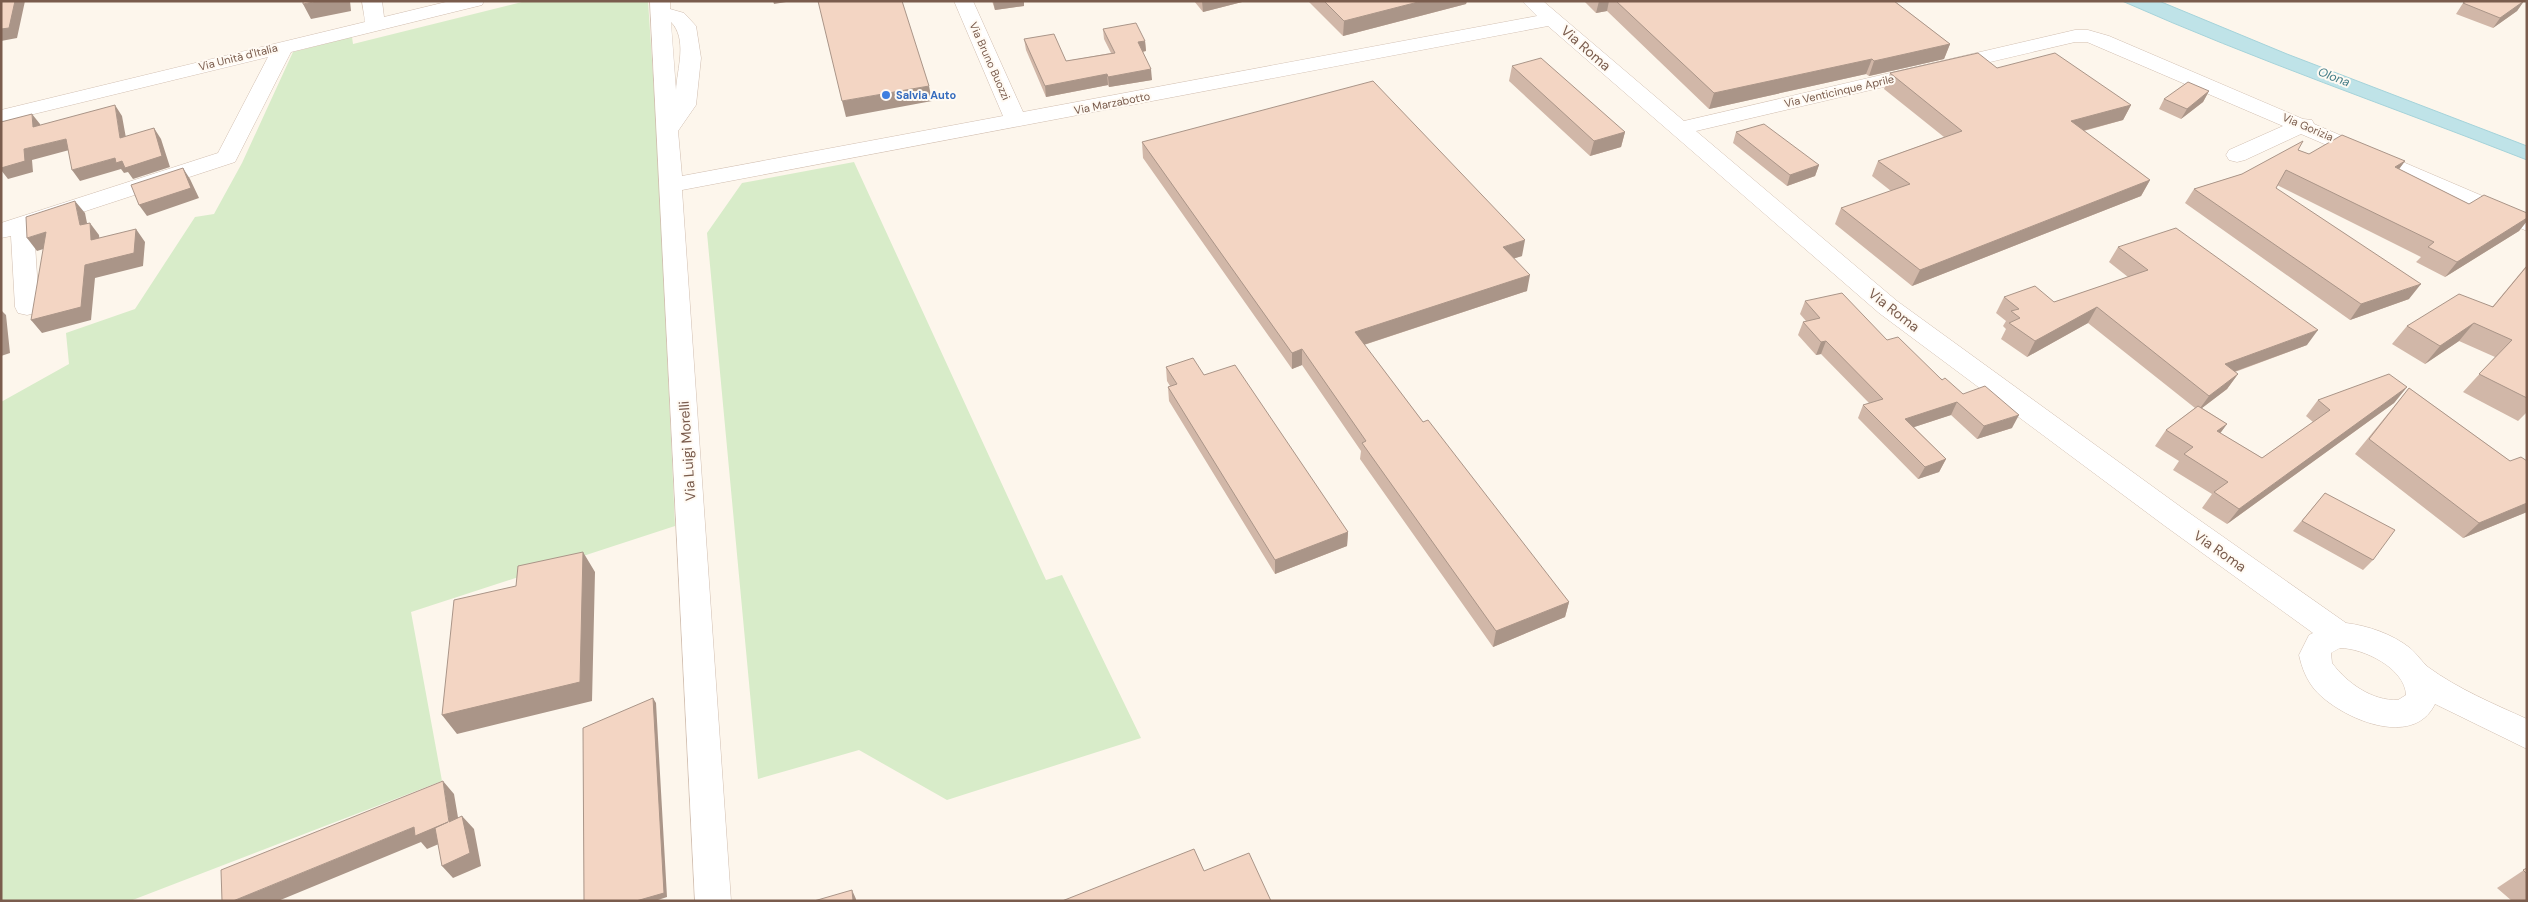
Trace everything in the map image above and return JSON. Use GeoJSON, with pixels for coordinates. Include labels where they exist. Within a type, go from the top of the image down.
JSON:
{"type":"FeatureCollection","features":[{"type":"Feature","properties":{"kind":"street"},"geometry":{"type":"LineString","coordinates":[[372,1],[375,24]]}},
{"type":"Feature","properties":{"kind":"street","name":"Via Unità d'Italia"},"geometry":{"type":"LineString","coordinates":[[1,116],[375,24],[444,5],[475,1]]}},
{"type":"Feature","properties":{"kind":"street","name":"Via Bruno Buozzi"},"geometry":{"type":"LineString","coordinates":[[963,1],[1016,121]]}},
{"type":"Feature","properties":{"kind":"street","name":"Via Roma"},"geometry":{"type":"LineString","coordinates":[[1531,1],[1678,129],[1888,307],[2278,592],[2306,623],[2330,640]]}},
{"type":"Feature","properties":{"kind":"street","name":"Via Luigi Morelli"},"geometry":{"type":"LineString","coordinates":[[660,7],[713,901]]}},
{"type":"Feature","properties":{"kind":"street","name":"Via Marzabotto"},"geometry":{"type":"LineString","coordinates":[[671,185],[1552,18]]}},
{"type":"Feature","properties":{"kind":"street","name":"Via Venticinque Aprile"},"geometry":{"type":"LineString","coordinates":[[1678,129],[2075,36],[2088,36]]}},
{"type":"Feature","properties":{"kind":"street","name":"Via Gorizia"},"geometry":{"type":"LineString","coordinates":[[2088,36],[2102,40],[2304,125],[2527,224]]}},
{"type":"Feature","properties":{"kind":"street"},"geometry":{"type":"LineString","coordinates":[[27,307],[12,227],[227,157],[284,46]]}},
{"type":"Feature","properties":{"kind":"street"},"geometry":{"type":"LineString","coordinates":[[2236,155],[2304,125]]}},
{"type":"Feature","properties":{"kind":"street"},"geometry":{"type":"LineString","coordinates":[[2417,691],[2408,712],[2394,715],[2376,712],[2340,695],[2327,682],[2318,669],[2315,656],[2330,640],[2369,640],[2401,658],[2417,691],[2448,707],[2489,718],[2527,735]]}},
{"type":"Feature","properties":{"kind":"green space"},"geometry":{"type":"Polygon","coordinates":[[[526,1],[648,1],[658,150],[675,526],[411,612],[442,781],[130,901],[1,901],[1,402],[69,364],[66,333],[135,309],[195,217],[214,214],[242,163],[293,52],[352,37],[353,44],[526,1]]]}},
{"type":"Feature","properties":{"kind":"green space"},"geometry":{"type":"Polygon","coordinates":[[[854,162],[1046,580],[1062,575],[1141,738],[947,800],[859,750],[758,779],[707,233],[742,183],[854,162]]]}},
{"type":"Feature","properties":{"kind":"water","name":"Olona"},"geometry":{"type":"Polygon","coordinates":[[[2122,1],[2159,1],[2287,54],[2527,146],[2527,160],[2273,63],[2122,1]]]}},
{"type":"Feature","properties":{"kind":"building"},"geometry":{"type":"Polygon","coordinates":[[[1,1],[15,1],[9,28],[1,29],[1,1]]]}},
{"type":"Feature","properties":{"kind":"building"},"geometry":{"type":"Polygon","coordinates":[[[303,1],[319,1],[303,4],[303,1]]]}},
{"type":"Feature","properties":{"kind":"building"},"geometry":{"type":"Polygon","coordinates":[[[818,1],[902,1],[929,86],[842,101],[818,1]]]}},
{"type":"Feature","properties":{"kind":"building"},"geometry":{"type":"Polygon","coordinates":[[[1324,1],[1422,1],[1344,21],[1324,1]]]}},
{"type":"Feature","properties":{"kind":"building"},"geometry":{"type":"Polygon","coordinates":[[[1616,1],[1894,1],[1950,44],[1714,93],[1616,1]]]}},
{"type":"Feature","properties":{"kind":"building"},"geometry":{"type":"Polygon","coordinates":[[[2466,1],[2524,1],[2500,18],[2463,3],[2466,1]]]}},
{"type":"Feature","properties":{"kind":"building"},"geometry":{"type":"Polygon","coordinates":[[[1136,23],[1145,41],[1138,42],[1151,69],[1108,77],[1107,74],[1045,86],[1024,39],[1054,34],[1066,61],[1115,53],[1103,29],[1136,23]]]}},
{"type":"Feature","properties":{"kind":"building"},"geometry":{"type":"Polygon","coordinates":[[[1978,53],[1997,68],[2055,53],[2131,105],[2071,121],[2150,180],[1920,270],[1841,208],[1910,184],[1878,161],[1962,131],[1890,73],[1978,53]]]}},
{"type":"Feature","properties":{"kind":"building"},"geometry":{"type":"Polygon","coordinates":[[[1541,58],[1625,132],[1594,141],[1512,66],[1541,58]]]}},
{"type":"Feature","properties":{"kind":"building"},"geometry":{"type":"Polygon","coordinates":[[[1373,81],[1525,240],[1503,247],[1530,275],[1355,332],[1423,422],[1428,420],[1569,602],[1496,631],[1362,443],[1366,441],[1302,349],[1292,353],[1142,142],[1373,81]]]}},
{"type":"Feature","properties":{"kind":"building"},"geometry":{"type":"Polygon","coordinates":[[[2188,82],[2209,91],[2187,109],[2164,99],[2188,82]]]}},
{"type":"Feature","properties":{"kind":"building"},"geometry":{"type":"Polygon","coordinates":[[[115,105],[120,138],[154,128],[162,156],[125,168],[122,161],[116,163],[115,158],[72,170],[66,139],[24,149],[25,161],[1,168],[1,122],[32,114],[33,127],[115,105]]]}},
{"type":"Feature","properties":{"kind":"building"},"geometry":{"type":"Polygon","coordinates":[[[1764,124],[1819,165],[1790,175],[1736,132],[1764,124]]]}},
{"type":"Feature","properties":{"kind":"building"},"geometry":{"type":"Polygon","coordinates":[[[2342,135],[2405,161],[2395,167],[2469,204],[2484,195],[2527,213],[2527,218],[2457,262],[2428,247],[2434,242],[2286,170],[2276,188],[2421,284],[2361,304],[2194,189],[2242,174],[2303,141],[2298,150],[2309,154],[2342,135]]]}},
{"type":"Feature","properties":{"kind":"building"},"geometry":{"type":"Polygon","coordinates":[[[183,168],[191,188],[139,205],[131,185],[183,168]]]}},
{"type":"Feature","properties":{"kind":"building"},"geometry":{"type":"Polygon","coordinates":[[[75,201],[80,225],[90,223],[91,240],[136,229],[134,253],[85,265],[81,307],[31,320],[46,232],[27,238],[26,217],[75,201]]]}},
{"type":"Feature","properties":{"kind":"building"},"geometry":{"type":"Polygon","coordinates":[[[2176,228],[2318,330],[2225,364],[2238,374],[2209,396],[2097,307],[2035,341],[2009,323],[2020,318],[2011,311],[2019,309],[2004,297],[2035,286],[2054,302],[2148,270],[2118,247],[2176,228]]]}},
{"type":"Feature","properties":{"kind":"building"},"geometry":{"type":"Polygon","coordinates":[[[2527,266],[2527,398],[2479,374],[2512,340],[2474,323],[2440,346],[2407,326],[2459,294],[2493,307],[2527,266]]]}},
{"type":"Feature","properties":{"kind":"building"},"geometry":{"type":"Polygon","coordinates":[[[1842,293],[1887,340],[1898,337],[1942,380],[1945,378],[1963,394],[1985,386],[2019,415],[1984,426],[1957,402],[1905,419],[1946,459],[1925,467],[1863,405],[1883,399],[1826,341],[1821,342],[1803,322],[1820,318],[1805,301],[1842,293]]]}},
{"type":"Feature","properties":{"kind":"building"},"geometry":{"type":"Polygon","coordinates":[[[1193,358],[1204,375],[1235,365],[1348,532],[1275,560],[1168,387],[1177,384],[1166,367],[1193,358]]]}},
{"type":"Feature","properties":{"kind":"building"},"geometry":{"type":"Polygon","coordinates":[[[2389,374],[2407,387],[2239,509],[2214,492],[2228,482],[2184,454],[2193,447],[2166,430],[2198,406],[2227,424],[2217,431],[2262,458],[2330,410],[2318,400],[2389,374]]]}},
{"type":"Feature","properties":{"kind":"building"},"geometry":{"type":"Polygon","coordinates":[[[2409,388],[2510,461],[2521,457],[2527,461],[2527,503],[2479,523],[2369,439],[2409,388]]]}},
{"type":"Feature","properties":{"kind":"building"},"geometry":{"type":"Polygon","coordinates":[[[2325,493],[2395,530],[2373,560],[2302,521],[2325,493]]]}},
{"type":"Feature","properties":{"kind":"building"},"geometry":{"type":"Polygon","coordinates":[[[583,552],[580,682],[442,715],[454,600],[516,586],[518,566],[583,552]]]}},
{"type":"Feature","properties":{"kind":"building"},"geometry":{"type":"Polygon","coordinates":[[[653,698],[664,893],[636,901],[584,901],[583,728],[653,698]]]}},
{"type":"Feature","properties":{"kind":"building"},"geometry":{"type":"Polygon","coordinates":[[[443,781],[449,822],[462,816],[470,853],[442,866],[435,828],[448,822],[415,836],[414,827],[233,901],[222,901],[221,870],[443,781]]]}},
{"type":"Feature","properties":{"kind":"building"},"geometry":{"type":"Polygon","coordinates":[[[1194,849],[1204,871],[1249,853],[1271,901],[1062,901],[1194,849]]]}},
{"type":"Feature","properties":{"kind":"building"},"geometry":{"type":"Polygon","coordinates":[[[852,890],[853,901],[814,901],[852,890]]]}},
{"type":"Feature","properties":{"kind":"place","name":"Salvia Auto"},"geometry":{"type":"Point","coordinates":[886,95]}}]}
